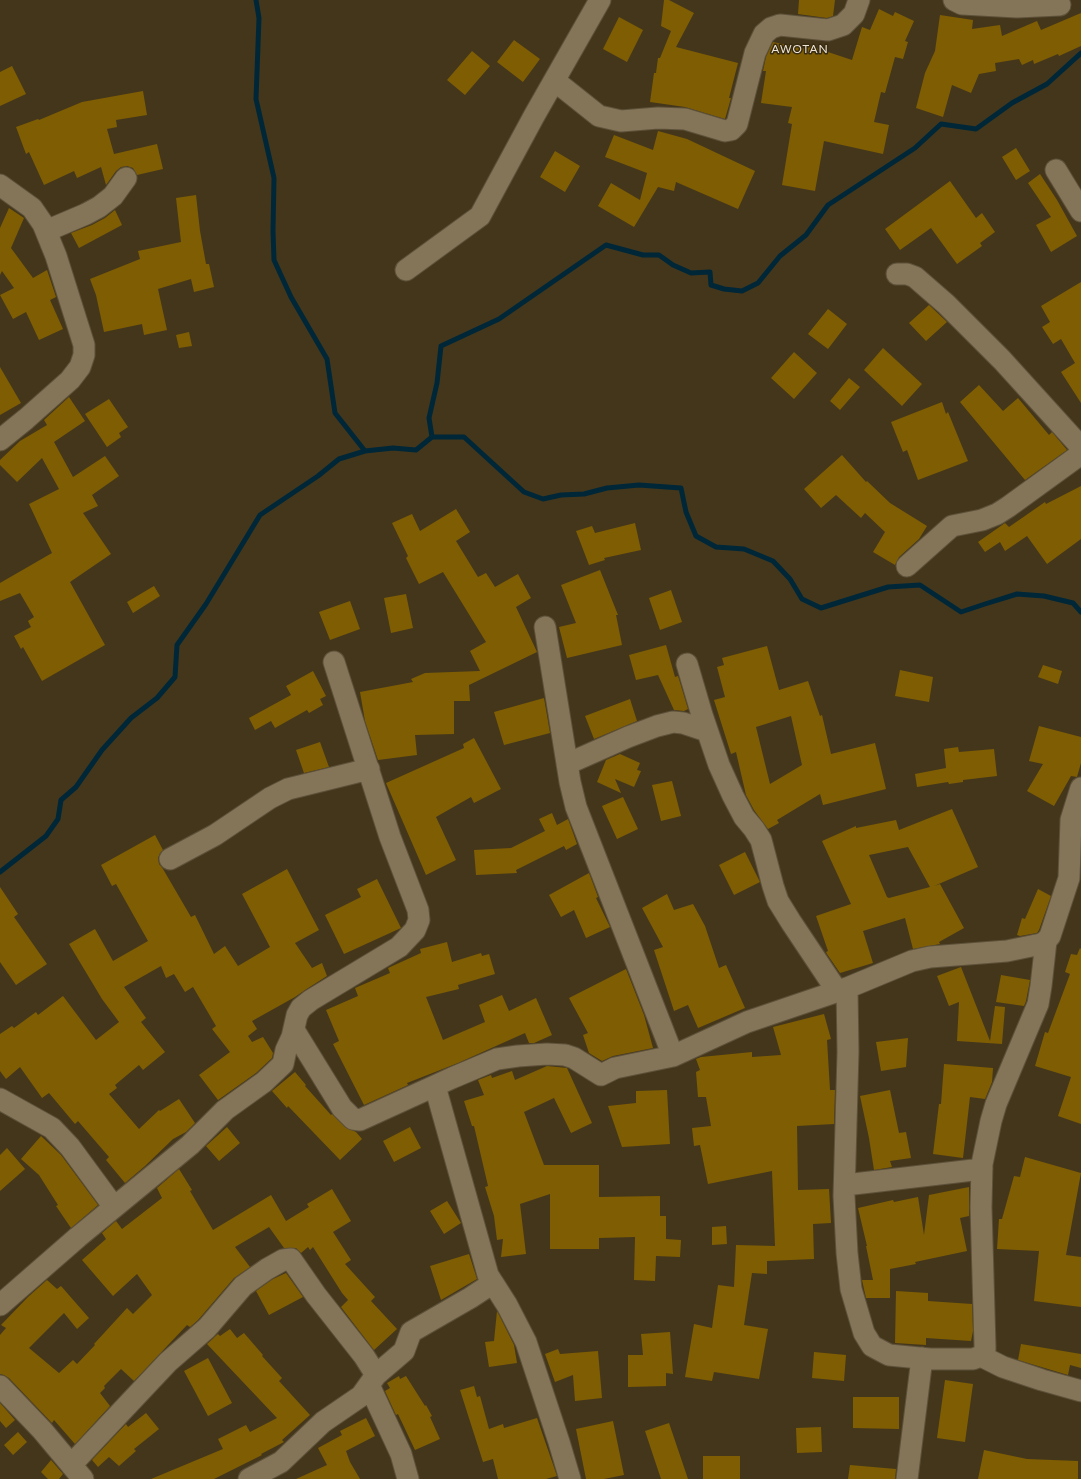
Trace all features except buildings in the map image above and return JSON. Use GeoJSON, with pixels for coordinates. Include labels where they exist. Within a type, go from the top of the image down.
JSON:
{"type":"FeatureCollection","features":[{"type":"Feature","properties":{"kind":"street"},"geometry":{"type":"LineString","coordinates":[[406,270],[480,216],[534,116],[600,0]]}},
{"type":"Feature","properties":{"kind":"street"},"geometry":{"type":"LineString","coordinates":[[555,81],[599,116],[621,121],[658,118],[684,119],[725,131],[731,130],[737,124],[755,52],[764,34],[771,28],[780,25],[828,30],[843,25],[854,14],[859,0]]}},
{"type":"Feature","properties":{"kind":"street"},"geometry":{"type":"LineString","coordinates":[[954,0],[962,4],[1017,7],[1060,4]]}},
{"type":"Feature","properties":{"kind":"street"},"geometry":{"type":"LineString","coordinates":[[1056,170],[1081,211]]}},
{"type":"Feature","properties":{"kind":"street"},"geometry":{"type":"LineString","coordinates":[[46,231],[99,207],[113,196],[126,178]]}},
{"type":"Feature","properties":{"kind":"street"},"geometry":{"type":"LineString","coordinates":[[0,186],[32,208],[46,231],[56,256],[84,344],[84,355],[80,367],[70,380],[0,440]]}},
{"type":"Feature","properties":{"kind":"street"},"geometry":{"type":"LineString","coordinates":[[897,274],[907,274],[915,277],[946,304],[1002,360],[1081,447]]}},
{"type":"Feature","properties":{"kind":"street"},"geometry":{"type":"LineString","coordinates":[[907,566],[952,526],[982,520],[997,514],[1081,454]]}},
{"type":"Feature","properties":{"kind":"street"},"geometry":{"type":"LineString","coordinates":[[545,627],[570,782],[576,807],[673,1056]]}},
{"type":"Feature","properties":{"kind":"street"},"geometry":{"type":"LineString","coordinates":[[0,1305],[114,1206],[190,1145],[225,1110],[264,1082],[283,1064],[286,1050],[292,1037],[301,1008],[399,947],[414,930],[419,920],[418,910],[390,837],[334,662]]}},
{"type":"Feature","properties":{"kind":"street"},"geometry":{"type":"LineString","coordinates":[[687,664],[719,766],[732,796],[744,817],[761,840],[778,900],[842,990],[848,1052],[845,1185],[847,1253],[851,1289],[864,1333],[872,1346],[889,1355],[922,1358],[973,1359],[981,1356],[985,1350],[981,1207],[982,1169],[991,1121],[996,1104],[1038,1004],[1046,941]]}},
{"type":"Feature","properties":{"kind":"street"},"geometry":{"type":"LineString","coordinates":[[567,764],[656,726],[673,722],[683,723],[707,731]]}},
{"type":"Feature","properties":{"kind":"street"},"geometry":{"type":"LineString","coordinates":[[170,859],[215,835],[270,798],[288,789],[368,770]]}},
{"type":"Feature","properties":{"kind":"street"},"geometry":{"type":"LineString","coordinates":[[294,1030],[342,1108],[353,1119],[360,1120],[368,1118],[435,1086],[497,1059],[548,1054],[565,1055],[574,1058],[601,1075],[615,1068],[673,1056],[747,1022],[842,990],[912,961],[924,958],[1007,951],[1041,944],[1050,936],[1069,878],[1076,848],[1071,820],[1081,788]]}},
{"type":"Feature","properties":{"kind":"street"},"geometry":{"type":"LineString","coordinates":[[435,1086],[488,1275],[507,1305],[526,1342],[570,1479]]}},
{"type":"Feature","properties":{"kind":"street"},"geometry":{"type":"LineString","coordinates":[[0,1099],[52,1128],[70,1146],[114,1206]]}},
{"type":"Feature","properties":{"kind":"street"},"geometry":{"type":"LineString","coordinates":[[845,1185],[982,1169]]}},
{"type":"Feature","properties":{"kind":"street"},"geometry":{"type":"LineString","coordinates":[[0,1386],[42,1430],[77,1472],[168,1362],[207,1328],[243,1286],[267,1269],[287,1259],[291,1259],[316,1295],[364,1356],[401,1454],[408,1479]]}},
{"type":"Feature","properties":{"kind":"street"},"geometry":{"type":"LineString","coordinates":[[249,1479],[282,1462],[323,1422],[361,1396],[372,1380],[404,1351],[412,1332],[493,1283]]}},
{"type":"Feature","properties":{"kind":"street"},"geometry":{"type":"LineString","coordinates":[[981,1356],[1010,1369],[1081,1391]]}},
{"type":"Feature","properties":{"kind":"street"},"geometry":{"type":"LineString","coordinates":[[907,1479],[922,1358]]}},
{"type":"Feature","properties":{"kind":"waterway"},"geometry":{"type":"LineString","coordinates":[[256,0],[259,18],[256,99],[274,178],[274,260],[291,297],[327,359],[335,413],[365,451]]}},
{"type":"Feature","properties":{"kind":"waterway"},"geometry":{"type":"LineString","coordinates":[[0,872],[46,836],[58,819],[61,800],[76,787],[102,750],[131,718],[157,698],[175,677],[177,645],[206,604],[260,515],[318,476],[339,459],[365,451],[393,448],[416,450],[432,437],[429,418],[437,383],[441,346],[499,319],[606,245],[643,255],[659,255],[673,265],[691,273],[710,272],[711,285],[724,289],[742,291],[758,283],[780,256],[806,235],[828,205],[915,148],[941,124],[976,129],[1012,103],[1047,84],[1081,53]]}},
{"type":"Feature","properties":{"kind":"waterway"},"geometry":{"type":"LineString","coordinates":[[432,437],[464,437],[524,492],[543,499],[561,495],[584,494],[607,488],[639,485],[681,488],[686,512],[696,536],[716,547],[744,549],[773,561],[790,579],[802,599],[821,608],[888,587],[920,585],[961,612],[1017,594],[1044,596],[1073,603],[1081,612]]}},
{"type":"Feature","properties":{"kind":"district","name":"AWOTAN"},"geometry":{"type":"Point","coordinates":[800,49]}}]}
